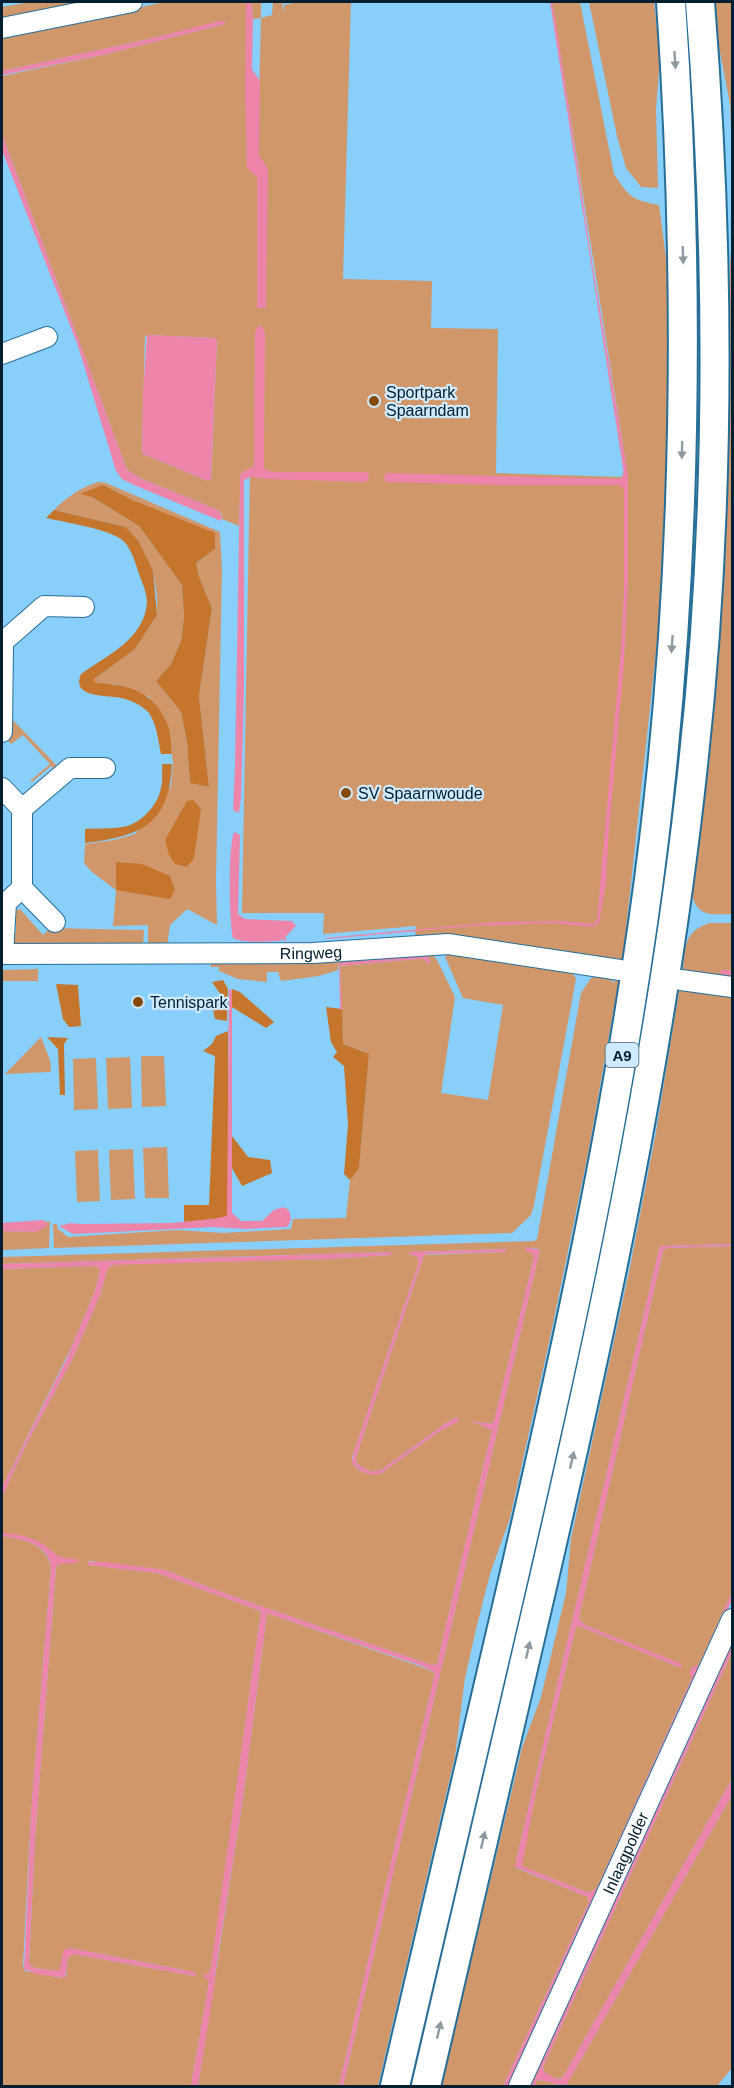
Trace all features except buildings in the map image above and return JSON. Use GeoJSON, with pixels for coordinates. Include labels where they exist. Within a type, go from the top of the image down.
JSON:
{"type":"FeatureCollection","features":[{"type":"Feature","properties":{"kind":"highway","name":"A9"},"geometry":{"type":"LineString","coordinates":[[395,2086],[549,1429],[592,1221],[644,919],[665,734],[681,524],[684,309],[676,85],[670,2]]}},
{"type":"Feature","properties":{"kind":"highway","name":"A9"},"geometry":{"type":"LineString","coordinates":[[426,2086],[579,1428],[625,1210],[669,955],[693,763],[711,535],[714,297],[712,181],[700,2]]}},
{"type":"Feature","properties":{"kind":"street"},"geometry":{"type":"LineString","coordinates":[[2,28],[132,2]]}},
{"type":"Feature","properties":{"kind":"street"},"geometry":{"type":"LineString","coordinates":[[2,354],[47,337]]}},
{"type":"Feature","properties":{"kind":"street"},"geometry":{"type":"LineString","coordinates":[[2,732],[2,641],[44,606],[84,607]]}},
{"type":"Feature","properties":{"kind":"street"},"geometry":{"type":"LineString","coordinates":[[22,809],[70,768],[105,768]]}},
{"type":"Feature","properties":{"kind":"street"},"geometry":{"type":"LineString","coordinates":[[2,788],[22,809],[22,888],[55,922]]}},
{"type":"Feature","properties":{"kind":"street"},"geometry":{"type":"LineString","coordinates":[[2,954],[6,903],[22,888]]}},
{"type":"Feature","properties":{"kind":"street","name":"Ringweg"},"geometry":{"type":"LineString","coordinates":[[2,954],[313,953],[448,944],[620,970]]}},
{"type":"Feature","properties":{"kind":"street"},"geometry":{"type":"LineString","coordinates":[[681,980],[732,987]]}},
{"type":"Feature","properties":{"kind":"street","name":"Inlaagpolder"},"geometry":{"type":"LineString","coordinates":[[519,2086],[732,1619]]}},
{"type":"Feature","properties":{"kind":"shaded area"},"geometry":{"type":"Polygon","coordinates":[[[31,2],[93,2],[2,22],[2,7],[31,2]]]}},
{"type":"Feature","properties":{"kind":"shaded area","name":"Sportpark Spaarndam"},"geometry":{"type":"Polygon","coordinates":[[[164,2],[261,2],[261,18],[272,15],[273,2],[289,2],[282,4],[284,12],[284,5],[298,2],[351,2],[343,279],[432,281],[431,328],[498,329],[496,473],[622,477],[626,464],[552,2],[580,2],[614,174],[632,196],[659,205],[669,281],[668,465],[662,597],[622,966],[415,939],[416,926],[323,934],[324,913],[242,913],[250,469],[241,473],[239,526],[222,519],[218,510],[142,479],[127,470],[2,134],[2,76],[107,54],[225,24],[224,21],[2,71],[2,39],[164,2]],[[246,3],[247,168],[257,175],[261,18],[253,19],[251,3],[246,3]],[[147,335],[145,337],[143,454],[208,481],[211,479],[217,340],[215,338],[147,335]]]}},
{"type":"Feature","properties":{"kind":"shaded area"},"geometry":{"type":"Polygon","coordinates":[[[550,2],[552,2],[556,23],[593,268],[628,475],[628,582],[624,662],[606,884],[599,923],[592,927],[551,923],[472,926],[327,939],[325,938],[496,922],[561,921],[594,924],[597,920],[621,647],[624,591],[624,489],[618,485],[496,485],[386,482],[384,479],[386,473],[619,479],[624,474],[550,2]]]}},
{"type":"Feature","properties":{"kind":"shaded area"},"geometry":{"type":"Polygon","coordinates":[[[589,2],[654,2],[660,58],[656,109],[658,188],[641,187],[626,168],[617,136],[589,2]]]}},
{"type":"Feature","properties":{"kind":"shaded area"},"geometry":{"type":"Polygon","coordinates":[[[715,2],[732,2],[732,155],[730,104],[719,47],[715,2]]]}},
{"type":"Feature","properties":{"kind":"shaded area"},"geometry":{"type":"Polygon","coordinates":[[[246,3],[251,3],[253,19],[252,69],[260,81],[259,155],[268,169],[266,308],[257,308],[257,177],[247,168],[246,3]]]}},
{"type":"Feature","properties":{"kind":"shaded area"},"geometry":{"type":"Polygon","coordinates":[[[224,21],[225,24],[107,54],[2,75],[2,71],[149,39],[224,21]]]}},
{"type":"Feature","properties":{"kind":"shaded area"},"geometry":{"type":"Polygon","coordinates":[[[2,134],[127,470],[142,479],[218,510],[222,516],[221,521],[134,485],[122,479],[116,471],[78,346],[2,150],[2,134]]]}},
{"type":"Feature","properties":{"kind":"shaded area"},"geometry":{"type":"Polygon","coordinates":[[[732,238],[732,914],[719,914],[703,911],[692,896],[710,753],[726,517],[732,238]]]}},
{"type":"Feature","properties":{"kind":"shaded area"},"geometry":{"type":"Polygon","coordinates":[[[258,326],[262,326],[265,334],[264,468],[275,472],[363,472],[368,473],[369,476],[365,482],[251,477],[244,480],[244,690],[239,813],[233,810],[240,480],[241,473],[254,466],[255,332],[258,326]]]}},
{"type":"Feature","properties":{"kind":"shaded area"},"geometry":{"type":"Polygon","coordinates":[[[147,335],[217,339],[211,479],[208,481],[143,454],[143,394],[147,335]]]}},
{"type":"Feature","properties":{"kind":"shaded area"},"geometry":{"type":"Polygon","coordinates":[[[106,483],[220,532],[222,570],[217,925],[187,909],[170,925],[167,947],[148,947],[148,925],[113,926],[116,890],[84,863],[85,844],[135,834],[171,786],[173,762],[168,727],[149,697],[114,684],[96,684],[93,680],[135,649],[157,615],[157,596],[153,571],[126,527],[54,510],[74,493],[91,484],[106,483]],[[103,485],[92,497],[139,526],[182,585],[184,616],[181,641],[171,664],[156,681],[181,712],[187,742],[190,783],[209,787],[199,696],[212,608],[199,577],[196,563],[215,549],[135,501],[103,485]]]}},
{"type":"Feature","properties":{"kind":"shaded area"},"geometry":{"type":"Polygon","coordinates":[[[103,485],[135,501],[215,533],[215,549],[196,563],[199,577],[212,608],[199,696],[209,787],[190,783],[187,742],[181,712],[156,681],[171,664],[181,641],[184,616],[182,585],[139,526],[92,497],[80,494],[103,485]]]}},
{"type":"Feature","properties":{"kind":"shaded area"},"geometry":{"type":"Polygon","coordinates":[[[54,510],[126,527],[139,542],[153,571],[157,615],[135,649],[93,680],[97,683],[131,689],[149,698],[163,714],[168,726],[172,754],[161,754],[154,722],[149,713],[138,704],[86,692],[81,688],[79,682],[81,674],[123,645],[132,636],[145,615],[147,598],[134,558],[121,539],[96,529],[46,518],[54,510]]]}},
{"type":"Feature","properties":{"kind":"shaded area"},"geometry":{"type":"Polygon","coordinates":[[[10,717],[58,767],[56,770],[51,766],[32,782],[30,781],[50,764],[23,735],[11,744],[7,740],[10,717]]]}},
{"type":"Feature","properties":{"kind":"shaded area"},"geometry":{"type":"Polygon","coordinates":[[[162,764],[172,764],[170,785],[165,802],[158,814],[136,831],[85,843],[85,829],[123,827],[136,822],[148,813],[159,794],[162,764]]]}},
{"type":"Feature","properties":{"kind":"shaded area"},"geometry":{"type":"Polygon","coordinates":[[[193,800],[201,809],[194,858],[187,867],[175,864],[169,855],[165,840],[187,801],[193,800]]]}},
{"type":"Feature","properties":{"kind":"shaded area"},"geometry":{"type":"Polygon","coordinates":[[[234,832],[240,835],[238,914],[245,919],[292,921],[296,926],[285,937],[287,942],[282,939],[255,942],[233,938],[230,884],[234,832]]]}},
{"type":"Feature","properties":{"kind":"shaded area"},"geometry":{"type":"Polygon","coordinates":[[[116,862],[142,864],[170,876],[175,890],[170,899],[116,890],[116,862]]]}},
{"type":"Feature","properties":{"kind":"shaded area"},"geometry":{"type":"Polygon","coordinates":[[[12,907],[20,909],[43,935],[51,928],[144,930],[143,948],[18,946],[10,942],[10,934],[16,932],[16,918],[10,917],[12,907]]]}},
{"type":"Feature","properties":{"kind":"shaded area"},"geometry":{"type":"Polygon","coordinates":[[[710,923],[732,923],[732,982],[682,976],[689,937],[694,931],[710,923]]]}},
{"type":"Feature","properties":{"kind":"shaded area"},"geometry":{"type":"Polygon","coordinates":[[[452,950],[571,970],[576,979],[534,1205],[531,1215],[512,1233],[54,1248],[53,1224],[57,1224],[57,1228],[68,1237],[176,1230],[223,1233],[291,1229],[293,1219],[346,1218],[350,1180],[359,1167],[369,1054],[343,1044],[340,966],[418,959],[423,959],[428,964],[430,962],[421,955],[339,963],[338,970],[319,976],[281,981],[278,972],[267,972],[267,982],[238,979],[219,971],[219,967],[211,967],[210,962],[429,951],[437,960],[455,997],[441,1093],[488,1100],[503,1005],[463,998],[445,957],[452,950]]]}},
{"type":"Feature","properties":{"kind":"shaded area"},"geometry":{"type":"Polygon","coordinates":[[[421,955],[428,957],[431,962],[428,964],[423,959],[418,959],[340,966],[342,1009],[340,1010],[339,963],[421,955]]]}},
{"type":"Feature","properties":{"kind":"shaded area"},"geometry":{"type":"Polygon","coordinates":[[[38,969],[38,981],[2,981],[2,970],[38,969]]]}},
{"type":"Feature","properties":{"kind":"shaded area"},"geometry":{"type":"Polygon","coordinates":[[[601,975],[617,975],[611,983],[619,979],[588,1154],[510,1518],[490,1574],[465,1678],[455,1756],[378,2086],[343,2086],[540,1250],[534,1248],[525,1249],[534,1257],[494,1421],[491,1424],[471,1421],[492,1430],[437,1664],[432,1665],[226,1594],[165,1570],[89,1561],[89,1565],[157,1573],[261,1611],[214,1950],[209,1975],[205,1974],[209,1981],[208,1988],[191,2086],[2,2086],[2,1536],[39,1547],[51,1567],[31,1813],[23,1965],[25,1971],[62,1978],[66,1976],[67,1962],[73,1954],[195,1976],[184,1970],[70,1948],[59,1971],[34,1968],[29,1964],[35,1839],[56,1567],[60,1563],[76,1563],[59,1558],[36,1541],[2,1533],[2,1497],[25,1447],[72,1360],[100,1295],[108,1267],[115,1264],[328,1259],[390,1255],[387,1252],[2,1264],[2,1257],[534,1241],[537,1239],[581,993],[591,978],[601,975]],[[507,1249],[409,1252],[418,1257],[418,1265],[352,1457],[358,1469],[366,1473],[380,1474],[440,1431],[458,1421],[457,1417],[446,1423],[381,1470],[372,1472],[357,1464],[356,1457],[424,1255],[506,1251],[507,1249]]]}},
{"type":"Feature","properties":{"kind":"shaded area"},"geometry":{"type":"Polygon","coordinates":[[[223,980],[228,989],[227,1021],[215,1019],[212,1004],[221,995],[212,982],[223,980]]]}},
{"type":"Feature","properties":{"kind":"shaded area"},"geometry":{"type":"Polygon","coordinates":[[[56,984],[78,985],[81,1026],[69,1027],[63,1019],[56,984]]]}},
{"type":"Feature","properties":{"kind":"shaded area"},"geometry":{"type":"Polygon","coordinates":[[[680,985],[732,993],[732,1244],[661,1246],[659,1249],[516,1861],[516,1868],[588,1897],[589,1902],[503,2086],[441,2086],[522,1748],[541,1697],[566,1593],[571,1539],[630,1267],[656,1132],[680,985]]]}},
{"type":"Feature","properties":{"kind":"shaded area"},"geometry":{"type":"Polygon","coordinates":[[[229,989],[232,990],[232,1213],[241,1221],[262,1221],[274,1210],[283,1207],[289,1210],[291,1219],[289,1225],[246,1229],[213,1227],[73,1234],[59,1226],[71,1223],[172,1223],[227,1216],[229,989]]]}},
{"type":"Feature","properties":{"kind":"shaded area"},"geometry":{"type":"Polygon","coordinates":[[[232,989],[240,992],[274,1022],[266,1028],[232,1007],[232,989]]]}},
{"type":"Feature","properties":{"kind":"shaded area"},"geometry":{"type":"Polygon","coordinates":[[[326,1007],[342,1009],[343,1044],[369,1054],[359,1168],[350,1180],[344,1174],[348,1125],[344,1066],[333,1057],[337,1052],[331,1042],[326,1007]]]}},
{"type":"Feature","properties":{"kind":"shaded area"},"geometry":{"type":"Polygon","coordinates":[[[228,1031],[228,1213],[222,1218],[184,1222],[184,1205],[209,1205],[215,1056],[203,1051],[212,1044],[216,1036],[228,1031]]]}},
{"type":"Feature","properties":{"kind":"shaded area"},"geometry":{"type":"Polygon","coordinates":[[[41,1037],[50,1060],[51,1072],[5,1074],[41,1037]]]}},
{"type":"Feature","properties":{"kind":"shaded area"},"geometry":{"type":"Polygon","coordinates":[[[47,1037],[68,1038],[64,1044],[65,1095],[60,1095],[58,1049],[47,1037]]]}},
{"type":"Feature","properties":{"kind":"shaded area"},"geometry":{"type":"Polygon","coordinates":[[[141,1056],[164,1056],[166,1106],[142,1107],[141,1056]]]}},
{"type":"Feature","properties":{"kind":"shaded area"},"geometry":{"type":"Polygon","coordinates":[[[130,1057],[132,1108],[108,1109],[106,1058],[130,1057]]]}},
{"type":"Feature","properties":{"kind":"shaded area"},"geometry":{"type":"Polygon","coordinates":[[[96,1058],[98,1109],[74,1110],[73,1059],[96,1058]]]}},
{"type":"Feature","properties":{"kind":"shaded area"},"geometry":{"type":"Polygon","coordinates":[[[232,1136],[248,1157],[270,1160],[272,1173],[242,1186],[232,1168],[232,1136]]]}},
{"type":"Feature","properties":{"kind":"shaded area"},"geometry":{"type":"Polygon","coordinates":[[[167,1147],[169,1198],[145,1198],[143,1148],[167,1147]]]}},
{"type":"Feature","properties":{"kind":"shaded area"},"geometry":{"type":"Polygon","coordinates":[[[133,1149],[135,1199],[111,1200],[109,1150],[133,1149]]]}},
{"type":"Feature","properties":{"kind":"shaded area"},"geometry":{"type":"Polygon","coordinates":[[[98,1150],[100,1201],[77,1202],[75,1151],[98,1150]]]}},
{"type":"Feature","properties":{"kind":"shaded area"},"geometry":{"type":"Polygon","coordinates":[[[43,1220],[47,1223],[46,1227],[35,1232],[2,1231],[2,1223],[43,1220]]]}},
{"type":"Feature","properties":{"kind":"shaded area"},"geometry":{"type":"Polygon","coordinates":[[[45,1221],[50,1222],[49,1248],[2,1250],[2,1231],[35,1232],[47,1223],[45,1221]]]}},
{"type":"Feature","properties":{"kind":"shaded area"},"geometry":{"type":"Polygon","coordinates":[[[732,1244],[732,1246],[667,1248],[663,1251],[579,1619],[585,1625],[682,1664],[681,1668],[579,1626],[576,1627],[537,1787],[522,1866],[584,1891],[591,1892],[597,1888],[691,1680],[692,1676],[689,1674],[692,1667],[699,1665],[732,1592],[732,1600],[510,2086],[503,2086],[589,1902],[588,1897],[515,1867],[659,1249],[661,1246],[732,1244]]]}},
{"type":"Feature","properties":{"kind":"shaded area"},"geometry":{"type":"Polygon","coordinates":[[[732,1246],[732,1592],[699,1665],[695,1667],[597,1888],[591,1892],[584,1891],[521,1866],[537,1787],[576,1627],[579,1626],[681,1668],[681,1664],[585,1625],[579,1619],[663,1251],[667,1248],[732,1246]]]}},
{"type":"Feature","properties":{"kind":"shaded area"},"geometry":{"type":"Polygon","coordinates":[[[526,1247],[540,1250],[343,2086],[339,2086],[435,1673],[422,1666],[267,1613],[243,1798],[214,1988],[198,2086],[191,2086],[209,1981],[204,1977],[205,1974],[209,1974],[211,1967],[261,1611],[157,1573],[88,1565],[88,1562],[165,1570],[226,1594],[432,1665],[437,1664],[492,1430],[471,1421],[491,1424],[494,1421],[534,1257],[525,1250],[526,1247]]]}},
{"type":"Feature","properties":{"kind":"shaded area"},"geometry":{"type":"Polygon","coordinates":[[[507,1249],[503,1252],[424,1255],[356,1457],[357,1464],[372,1472],[381,1470],[446,1423],[457,1417],[459,1421],[440,1431],[380,1474],[372,1475],[360,1471],[352,1462],[354,1451],[418,1265],[418,1257],[409,1252],[507,1249]]]}},
{"type":"Feature","properties":{"kind":"shaded area"},"geometry":{"type":"Polygon","coordinates":[[[393,1252],[390,1255],[328,1259],[111,1265],[72,1360],[25,1447],[2,1497],[2,1488],[67,1358],[95,1291],[100,1271],[98,1267],[93,1266],[2,1269],[2,1264],[393,1252]]]}},
{"type":"Feature","properties":{"kind":"shaded area"},"geometry":{"type":"Polygon","coordinates":[[[98,1267],[100,1271],[95,1291],[71,1348],[2,1488],[2,1269],[98,1267]]]}},
{"type":"Feature","properties":{"kind":"shaded area"},"geometry":{"type":"Polygon","coordinates":[[[2,1533],[31,1538],[42,1543],[57,1555],[79,1561],[56,1567],[35,1839],[29,1964],[34,1968],[59,1971],[64,1950],[70,1948],[194,1972],[195,1976],[73,1954],[68,1958],[65,1978],[36,1974],[24,1969],[31,1813],[51,1567],[45,1552],[39,1547],[26,1541],[2,1536],[2,1533]]]}},
{"type":"Feature","properties":{"kind":"shaded area"},"geometry":{"type":"Polygon","coordinates":[[[267,1613],[435,1673],[339,2086],[198,2086],[243,1798],[267,1613]]]}},
{"type":"Feature","properties":{"kind":"shaded area"},"geometry":{"type":"Polygon","coordinates":[[[732,1641],[732,1652],[543,2067],[544,2072],[557,2079],[562,2078],[732,1779],[732,1795],[567,2084],[559,2085],[538,2080],[534,2086],[530,2086],[732,1641]]]}},
{"type":"Feature","properties":{"kind":"shaded area"},"geometry":{"type":"Polygon","coordinates":[[[732,1652],[732,1779],[567,2070],[562,2078],[556,2079],[544,2072],[543,2067],[732,1652]]]}},
{"type":"Feature","properties":{"kind":"shaded area"},"geometry":{"type":"Polygon","coordinates":[[[732,1795],[732,2068],[717,2086],[534,2086],[537,2080],[559,2085],[567,2084],[732,1795]]]}},
{"type":"Feature","properties":{"kind":"waterway"},"geometry":{"type":"LineString","coordinates":[[723,972],[732,973]]}},
{"type":"Feature","properties":{"kind":"place","name":"Sportpark Spaarndam"},"geometry":{"type":"Point","coordinates":[374,401]}},
{"type":"Feature","properties":{"kind":"place","name":"SV Spaarnwoude"},"geometry":{"type":"Point","coordinates":[346,793]}},
{"type":"Feature","properties":{"kind":"place","name":"Tennispark"},"geometry":{"type":"Point","coordinates":[138,1002]}}]}
